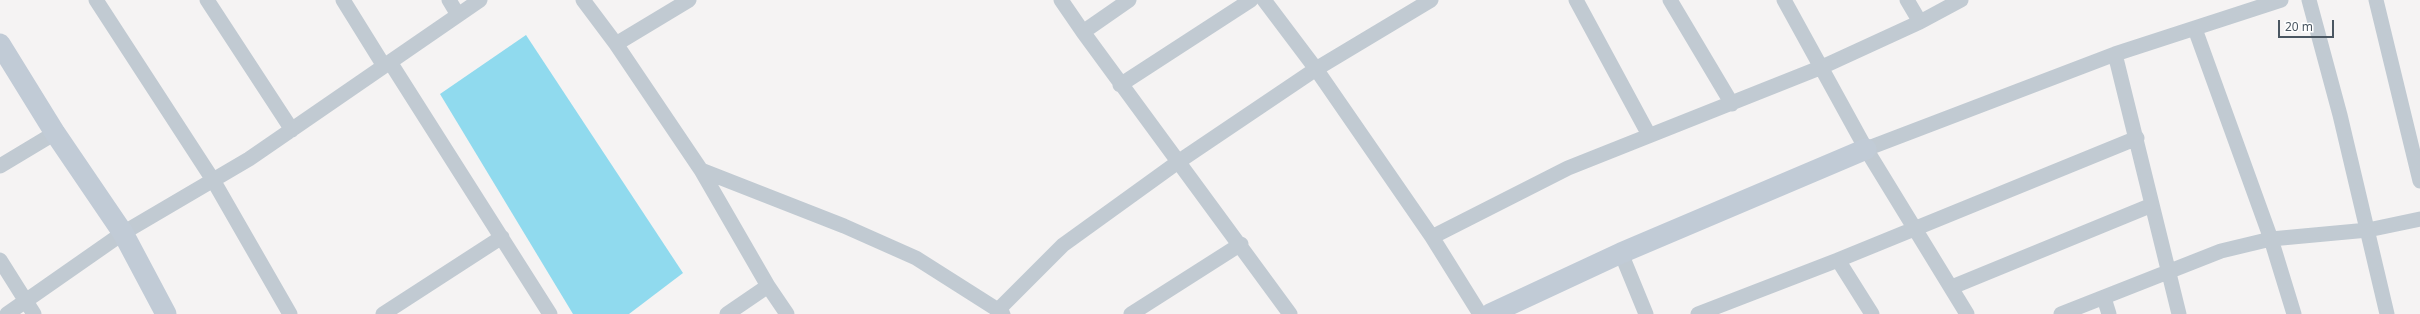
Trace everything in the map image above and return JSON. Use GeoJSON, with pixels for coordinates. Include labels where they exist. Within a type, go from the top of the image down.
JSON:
{"type":"FeatureCollection","features":[{"type":"Feature","properties":{"kind":"street"},"geometry":{"type":"LineString","coordinates":[[96,0],[213,180],[290,314]]}},
{"type":"Feature","properties":{"kind":"street"},"geometry":{"type":"LineString","coordinates":[[207,0],[292,130]]}},
{"type":"Feature","properties":{"kind":"street"},"geometry":{"type":"LineString","coordinates":[[343,0],[502,237],[550,314]]}},
{"type":"Feature","properties":{"kind":"street"},"geometry":{"type":"LineString","coordinates":[[449,0],[458,15]]}},
{"type":"Feature","properties":{"kind":"street"},"geometry":{"type":"LineString","coordinates":[[7,314],[123,233],[249,159],[480,0]]}},
{"type":"Feature","properties":{"kind":"street"},"geometry":{"type":"LineString","coordinates":[[583,0],[616,44],[701,170],[768,286],[786,314]]}},
{"type":"Feature","properties":{"kind":"street"},"geometry":{"type":"LineString","coordinates":[[616,44],[689,0]]}},
{"type":"Feature","properties":{"kind":"street"},"geometry":{"type":"LineString","coordinates":[[1061,0],[1120,85],[1241,244],[1290,314]]}},
{"type":"Feature","properties":{"kind":"street"},"geometry":{"type":"LineString","coordinates":[[1083,32],[1129,0]]}},
{"type":"Feature","properties":{"kind":"street"},"geometry":{"type":"LineString","coordinates":[[1120,85],[1251,0]]}},
{"type":"Feature","properties":{"kind":"street"},"geometry":{"type":"LineString","coordinates":[[1264,0],[1316,69],[1432,237],[1480,314]]}},
{"type":"Feature","properties":{"kind":"street"},"geometry":{"type":"LineString","coordinates":[[701,170],[844,226],[916,258],[1001,312],[1063,245],[1178,162],[1316,69],[1431,0]]}},
{"type":"Feature","properties":{"kind":"street"},"geometry":{"type":"LineString","coordinates":[[1576,0],[1649,135]]}},
{"type":"Feature","properties":{"kind":"street"},"geometry":{"type":"LineString","coordinates":[[1670,0],[1732,104]]}},
{"type":"Feature","properties":{"kind":"street"},"geometry":{"type":"LineString","coordinates":[[1784,0],[1866,149],[1952,287],[1967,314]]}},
{"type":"Feature","properties":{"kind":"street"},"geometry":{"type":"LineString","coordinates":[[1907,0],[1920,22]]}},
{"type":"Feature","properties":{"kind":"street"},"geometry":{"type":"LineString","coordinates":[[1432,237],[1568,168],[1822,67],[1920,22],[1961,0]]}},
{"type":"Feature","properties":{"kind":"street"},"geometry":{"type":"LineString","coordinates":[[1490,314],[1621,253],[1866,149],[2115,54],[2282,0]]}},
{"type":"Feature","properties":{"kind":"street"},"geometry":{"type":"LineString","coordinates":[[2309,0],[2368,230],[2387,314]]}},
{"type":"Feature","properties":{"kind":"street"},"geometry":{"type":"LineString","coordinates":[[2376,0],[2420,181]]}},
{"type":"Feature","properties":{"kind":"street"},"geometry":{"type":"LineString","coordinates":[[2195,29],[2271,239],[2294,314]]}},
{"type":"Feature","properties":{"kind":"street"},"geometry":{"type":"LineString","coordinates":[[0,44],[55,134],[123,233],[166,314]]}},
{"type":"Feature","properties":{"kind":"street"},"geometry":{"type":"LineString","coordinates":[[2115,54],[2137,138],[2167,271],[2179,314]]}},
{"type":"Feature","properties":{"kind":"street"},"geometry":{"type":"LineString","coordinates":[[0,166],[55,134]]}},
{"type":"Feature","properties":{"kind":"street"},"geometry":{"type":"LineString","coordinates":[[1698,314],[1916,229],[2137,138]]}},
{"type":"Feature","properties":{"kind":"street"},"geometry":{"type":"LineString","coordinates":[[1952,287],[2152,205]]}},
{"type":"Feature","properties":{"kind":"street"},"geometry":{"type":"LineString","coordinates":[[2061,314],[2221,251],[2271,239],[2368,230],[2420,219]]}},
{"type":"Feature","properties":{"kind":"street"},"geometry":{"type":"LineString","coordinates":[[383,314],[502,237]]}},
{"type":"Feature","properties":{"kind":"street"},"geometry":{"type":"LineString","coordinates":[[1131,314],[1241,244]]}},
{"type":"Feature","properties":{"kind":"street"},"geometry":{"type":"LineString","coordinates":[[1621,253],[1646,314]]}},
{"type":"Feature","properties":{"kind":"street"},"geometry":{"type":"LineString","coordinates":[[0,260],[25,302],[34,314]]}},
{"type":"Feature","properties":{"kind":"street"},"geometry":{"type":"LineString","coordinates":[[1838,260],[1872,314]]}},
{"type":"Feature","properties":{"kind":"street"},"geometry":{"type":"LineString","coordinates":[[727,314],[768,286]]}},
{"type":"Feature","properties":{"kind":"street"},"geometry":{"type":"LineString","coordinates":[[2104,298],[2109,314]]}},
{"type":"Feature","properties":{"kind":"water"},"geometry":{"type":"Polygon","coordinates":[[[526,35],[683,273],[629,314],[573,314],[440,94],[526,35]]]}}]}
